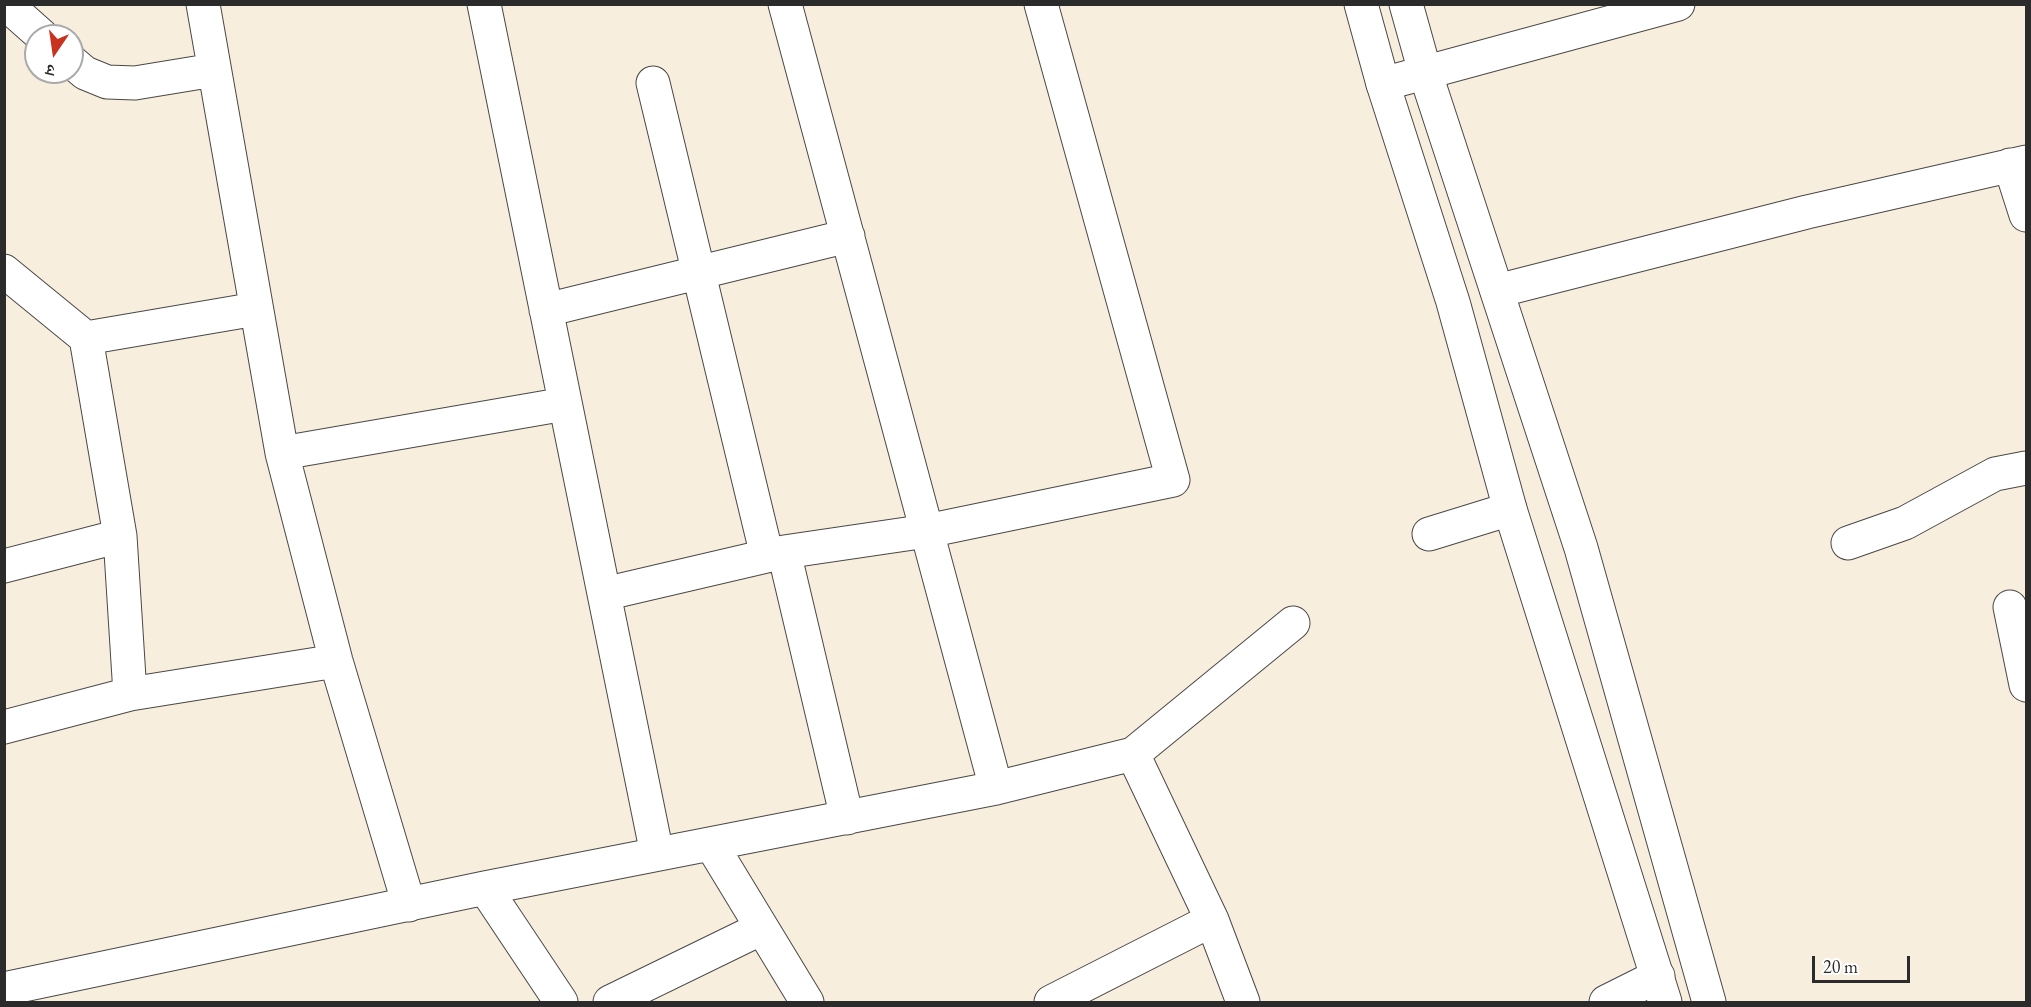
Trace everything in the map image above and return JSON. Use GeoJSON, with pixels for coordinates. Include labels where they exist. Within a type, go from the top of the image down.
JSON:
{"type":"FeatureCollection","features":[{"type":"Feature","properties":{"kind":"street"},"geometry":{"type":"LineString","coordinates":[[6,4],[28,24]]}},
{"type":"Feature","properties":{"kind":"street"},"geometry":{"type":"LineString","coordinates":[[203,4],[282,453],[336,661],[409,904]]}},
{"type":"Feature","properties":{"kind":"street"},"geometry":{"type":"LineString","coordinates":[[484,4],[657,855]]}},
{"type":"Feature","properties":{"kind":"street"},"geometry":{"type":"LineString","coordinates":[[785,4],[996,788]]}},
{"type":"Feature","properties":{"kind":"street"},"geometry":{"type":"LineString","coordinates":[[604,594],[775,554],[927,531],[1173,480],[1041,4]]}},
{"type":"Feature","properties":{"kind":"street"},"geometry":{"type":"LineString","coordinates":[[1360,4],[1383,84],[1453,302],[1509,509],[1661,989],[1606,1002]]}},
{"type":"Feature","properties":{"kind":"street"},"geometry":{"type":"LineString","coordinates":[[1406,4],[1425,72],[1581,548],[1710,1002]]}},
{"type":"Feature","properties":{"kind":"street"},"geometry":{"type":"LineString","coordinates":[[1383,84],[1673,5]]}},
{"type":"Feature","properties":{"kind":"street"},"geometry":{"type":"LineString","coordinates":[[84,71],[107,82],[135,82],[214,70]]}},
{"type":"Feature","properties":{"kind":"street"},"geometry":{"type":"LineString","coordinates":[[653,84],[699,273],[847,818]]}},
{"type":"Feature","properties":{"kind":"street"},"geometry":{"type":"LineString","coordinates":[[1497,291],[1807,212],[2018,163],[2026,215]]}},
{"type":"Feature","properties":{"kind":"street"},"geometry":{"type":"LineString","coordinates":[[546,310],[848,236]]}},
{"type":"Feature","properties":{"kind":"street"},"geometry":{"type":"LineString","coordinates":[[4,270],[86,338],[120,536],[130,694]]}},
{"type":"Feature","properties":{"kind":"street"},"geometry":{"type":"LineString","coordinates":[[86,338],[256,309]]}},
{"type":"Feature","properties":{"kind":"street"},"geometry":{"type":"LineString","coordinates":[[282,453],[565,404]]}},
{"type":"Feature","properties":{"kind":"street"},"geometry":{"type":"LineString","coordinates":[[1848,543],[1905,523],[1995,474],[2026,468]]}},
{"type":"Feature","properties":{"kind":"street"},"geometry":{"type":"LineString","coordinates":[[1429,534],[1509,509]]}},
{"type":"Feature","properties":{"kind":"street"},"geometry":{"type":"LineString","coordinates":[[4,566],[120,536]]}},
{"type":"Feature","properties":{"kind":"street"},"geometry":{"type":"LineString","coordinates":[[2010,607],[2026,685]]}},
{"type":"Feature","properties":{"kind":"street"},"geometry":{"type":"LineString","coordinates":[[4,989],[485,888],[996,788],[1133,754],[1293,623]]}},
{"type":"Feature","properties":{"kind":"street"},"geometry":{"type":"LineString","coordinates":[[4,727],[130,694],[336,661]]}},
{"type":"Feature","properties":{"kind":"street"},"geometry":{"type":"LineString","coordinates":[[1133,754],[1212,920],[1243,1002]]}},
{"type":"Feature","properties":{"kind":"street"},"geometry":{"type":"LineString","coordinates":[[711,844],[807,1002]]}},
{"type":"Feature","properties":{"kind":"street"},"geometry":{"type":"LineString","coordinates":[[485,888],[561,1002]]}},
{"type":"Feature","properties":{"kind":"street"},"geometry":{"type":"LineString","coordinates":[[1070,998],[1212,920]]}},
{"type":"Feature","properties":{"kind":"street"},"geometry":{"type":"LineString","coordinates":[[610,1002],[762,928]]}}]}
